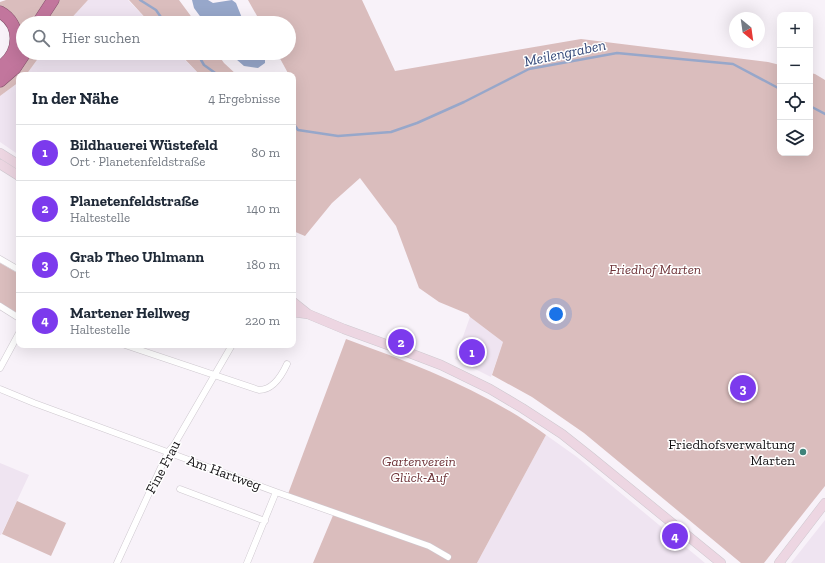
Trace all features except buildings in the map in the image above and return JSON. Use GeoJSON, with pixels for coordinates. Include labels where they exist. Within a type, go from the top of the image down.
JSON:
{"type":"FeatureCollection","features":[{"type":"Feature","properties":{"kind":"highway"},"geometry":{"type":"LineString","coordinates":[[43,16],[53,0]]}},
{"type":"Feature","properties":{"kind":"highway"},"geometry":{"type":"LineString","coordinates":[[0,12],[6,15],[11,22],[16,37],[14,51],[10,58],[0,67]]}},
{"type":"Feature","properties":{"kind":"highway"},"geometry":{"type":"LineString","coordinates":[[0,81],[15,68],[20,60]]}},
{"type":"Feature","properties":{"kind":"street"},"geometry":{"type":"LineString","coordinates":[[1,153],[16,163]]}},
{"type":"Feature","properties":{"kind":"street"},"geometry":{"type":"LineString","coordinates":[[0,164],[16,174]]}},
{"type":"Feature","properties":{"kind":"street"},"geometry":{"type":"LineString","coordinates":[[0,259],[16,268]]}},
{"type":"Feature","properties":{"kind":"street"},"geometry":{"type":"LineString","coordinates":[[296,304],[308,314]]}},
{"type":"Feature","properties":{"kind":"street"},"geometry":{"type":"LineString","coordinates":[[0,306],[16,316]]}},
{"type":"Feature","properties":{"kind":"street"},"geometry":{"type":"LineString","coordinates":[[296,312],[308,314],[446,368],[490,389],[562,434],[721,563]]}},
{"type":"Feature","properties":{"kind":"street"},"geometry":{"type":"LineString","coordinates":[[0,368],[16,339]]}},
{"type":"Feature","properties":{"kind":"street"},"geometry":{"type":"LineString","coordinates":[[134,348],[259,390],[267,389],[282,376],[287,364]]}},
{"type":"Feature","properties":{"kind":"street","name":"Fine Frau"},"geometry":{"type":"LineString","coordinates":[[117,563],[168,452],[230,348]]}},
{"type":"Feature","properties":{"kind":"street","name":"Am Hartweg"},"geometry":{"type":"LineString","coordinates":[[0,389],[34,403],[276,492],[429,546],[448,557]]}},
{"type":"Feature","properties":{"kind":"street"},"geometry":{"type":"LineString","coordinates":[[180,489],[265,522]]}},
{"type":"Feature","properties":{"kind":"street"},"geometry":{"type":"LineString","coordinates":[[247,563],[276,492]]}},
{"type":"Feature","properties":{"kind":"street"},"geometry":{"type":"LineString","coordinates":[[779,563],[825,503]]}},
{"type":"Feature","properties":{"kind":"shaded area"},"geometry":{"type":"Polygon","coordinates":[[[88,0],[128,0],[143,16],[73,16],[88,0]]]}},
{"type":"Feature","properties":{"kind":"shaded area"},"geometry":{"type":"Polygon","coordinates":[[[37,60],[185,60],[197,72],[28,72],[37,60]]]}},
{"type":"Feature","properties":{"kind":"shaded area"},"geometry":{"type":"Polygon","coordinates":[[[16,84],[16,153],[0,142],[0,96],[16,84]]]}},
{"type":"Feature","properties":{"kind":"shaded area"},"geometry":{"type":"Polygon","coordinates":[[[470,317],[503,342],[491,377],[455,359],[470,317]]]}},
{"type":"Feature","properties":{"kind":"shaded area"},"geometry":{"type":"Polygon","coordinates":[[[546,435],[577,457],[705,563],[477,563],[546,435]]]}},
{"type":"Feature","properties":{"kind":"shaded area"},"geometry":{"type":"Polygon","coordinates":[[[0,463],[29,475],[1,535],[0,535],[0,463]]]}},
{"type":"Feature","properties":{"kind":"shaded area"},"geometry":{"type":"Polygon","coordinates":[[[825,520],[825,563],[791,563],[825,520]]]}},
{"type":"Feature","properties":{"kind":"green space"},"geometry":{"type":"Polygon","coordinates":[[[6,0],[49,0],[38,16],[16,16],[16,43],[0,8],[0,2],[6,0]]]}},
{"type":"Feature","properties":{"kind":"green space"},"geometry":{"type":"Polygon","coordinates":[[[59,0],[88,0],[73,16],[47,16],[59,0]]]}},
{"type":"Feature","properties":{"kind":"green space"},"geometry":{"type":"Polygon","coordinates":[[[129,0],[179,0],[191,16],[144,16],[129,0]]]}},
{"type":"Feature","properties":{"kind":"green space","name":"Friedhof Marten"},"geometry":{"type":"Polygon","coordinates":[[[248,0],[362,0],[395,71],[581,39],[777,64],[777,156],[813,156],[813,74],[825,80],[825,486],[764,563],[741,563],[584,433],[532,397],[492,375],[503,342],[468,314],[439,302],[419,288],[396,226],[360,178],[332,203],[305,236],[296,232],[296,72],[287,72],[281,60],[296,60],[296,16],[257,16],[248,0]]]}},
{"type":"Feature","properties":{"kind":"green space"},"geometry":{"type":"Polygon","coordinates":[[[23,60],[37,60],[28,72],[16,72],[16,84],[0,96],[0,86],[23,60]]]}},
{"type":"Feature","properties":{"kind":"green space"},"geometry":{"type":"Polygon","coordinates":[[[186,60],[222,60],[234,72],[197,72],[186,60]]]}},
{"type":"Feature","properties":{"kind":"green space"},"geometry":{"type":"Polygon","coordinates":[[[0,263],[16,272],[16,312],[0,303],[0,263]]]}},
{"type":"Feature","properties":{"kind":"green space","name":"Gartenverein Glück-Auf"},"geometry":{"type":"Polygon","coordinates":[[[346,339],[424,369],[474,392],[523,419],[546,435],[477,563],[313,563],[334,513],[288,494],[346,339]]]}},
{"type":"Feature","properties":{"kind":"green space"},"geometry":{"type":"Polygon","coordinates":[[[17,501],[66,523],[51,556],[2,534],[17,501]]]}},
{"type":"Feature","properties":{"kind":"water"},"geometry":{"type":"Polygon","coordinates":[[[192,0],[208,0],[213,3],[232,0],[236,3],[241,16],[200,16],[194,8],[192,0]]]}},
{"type":"Feature","properties":{"kind":"water"},"geometry":{"type":"Polygon","coordinates":[[[237,60],[265,60],[265,63],[258,68],[244,66],[237,60]]]}},
{"type":"Feature","properties":{"kind":"waterway","name":"Meilengraben"},"geometry":{"type":"LineString","coordinates":[[140,0],[156,10],[160,16]]}},
{"type":"Feature","properties":{"kind":"waterway","name":"Meilengraben"},"geometry":{"type":"LineString","coordinates":[[296,127],[298,130],[338,136],[391,132],[417,123],[464,102],[529,69],[617,53],[733,64],[777,87]]}},
{"type":"Feature","properties":{"kind":"waterway","name":"Meilengraben"},"geometry":{"type":"LineString","coordinates":[[201,60],[204,65],[214,72]]}},
{"type":"Feature","properties":{"kind":"waterway","name":"Meilengraben"},"geometry":{"type":"LineString","coordinates":[[813,108],[825,114]]}},
{"type":"Feature","properties":{"kind":"place","name":"Planetenfeldstraße"},"geometry":{"type":"Point","coordinates":[401,342]}},
{"type":"Feature","properties":{"kind":"place","name":"Bildhauerei Wüstefeld"},"geometry":{"type":"Point","coordinates":[472,352]}},
{"type":"Feature","properties":{"kind":"place","name":"Grab Theo Uhlmann"},"geometry":{"type":"Point","coordinates":[743,388]}},
{"type":"Feature","properties":{"kind":"place","name":"Friedhofsverwaltung Marten"},"geometry":{"type":"Point","coordinates":[803,452]}},
{"type":"Feature","properties":{"kind":"place","name":"Martener Hellweg"},"geometry":{"type":"Point","coordinates":[675,536]}}]}
